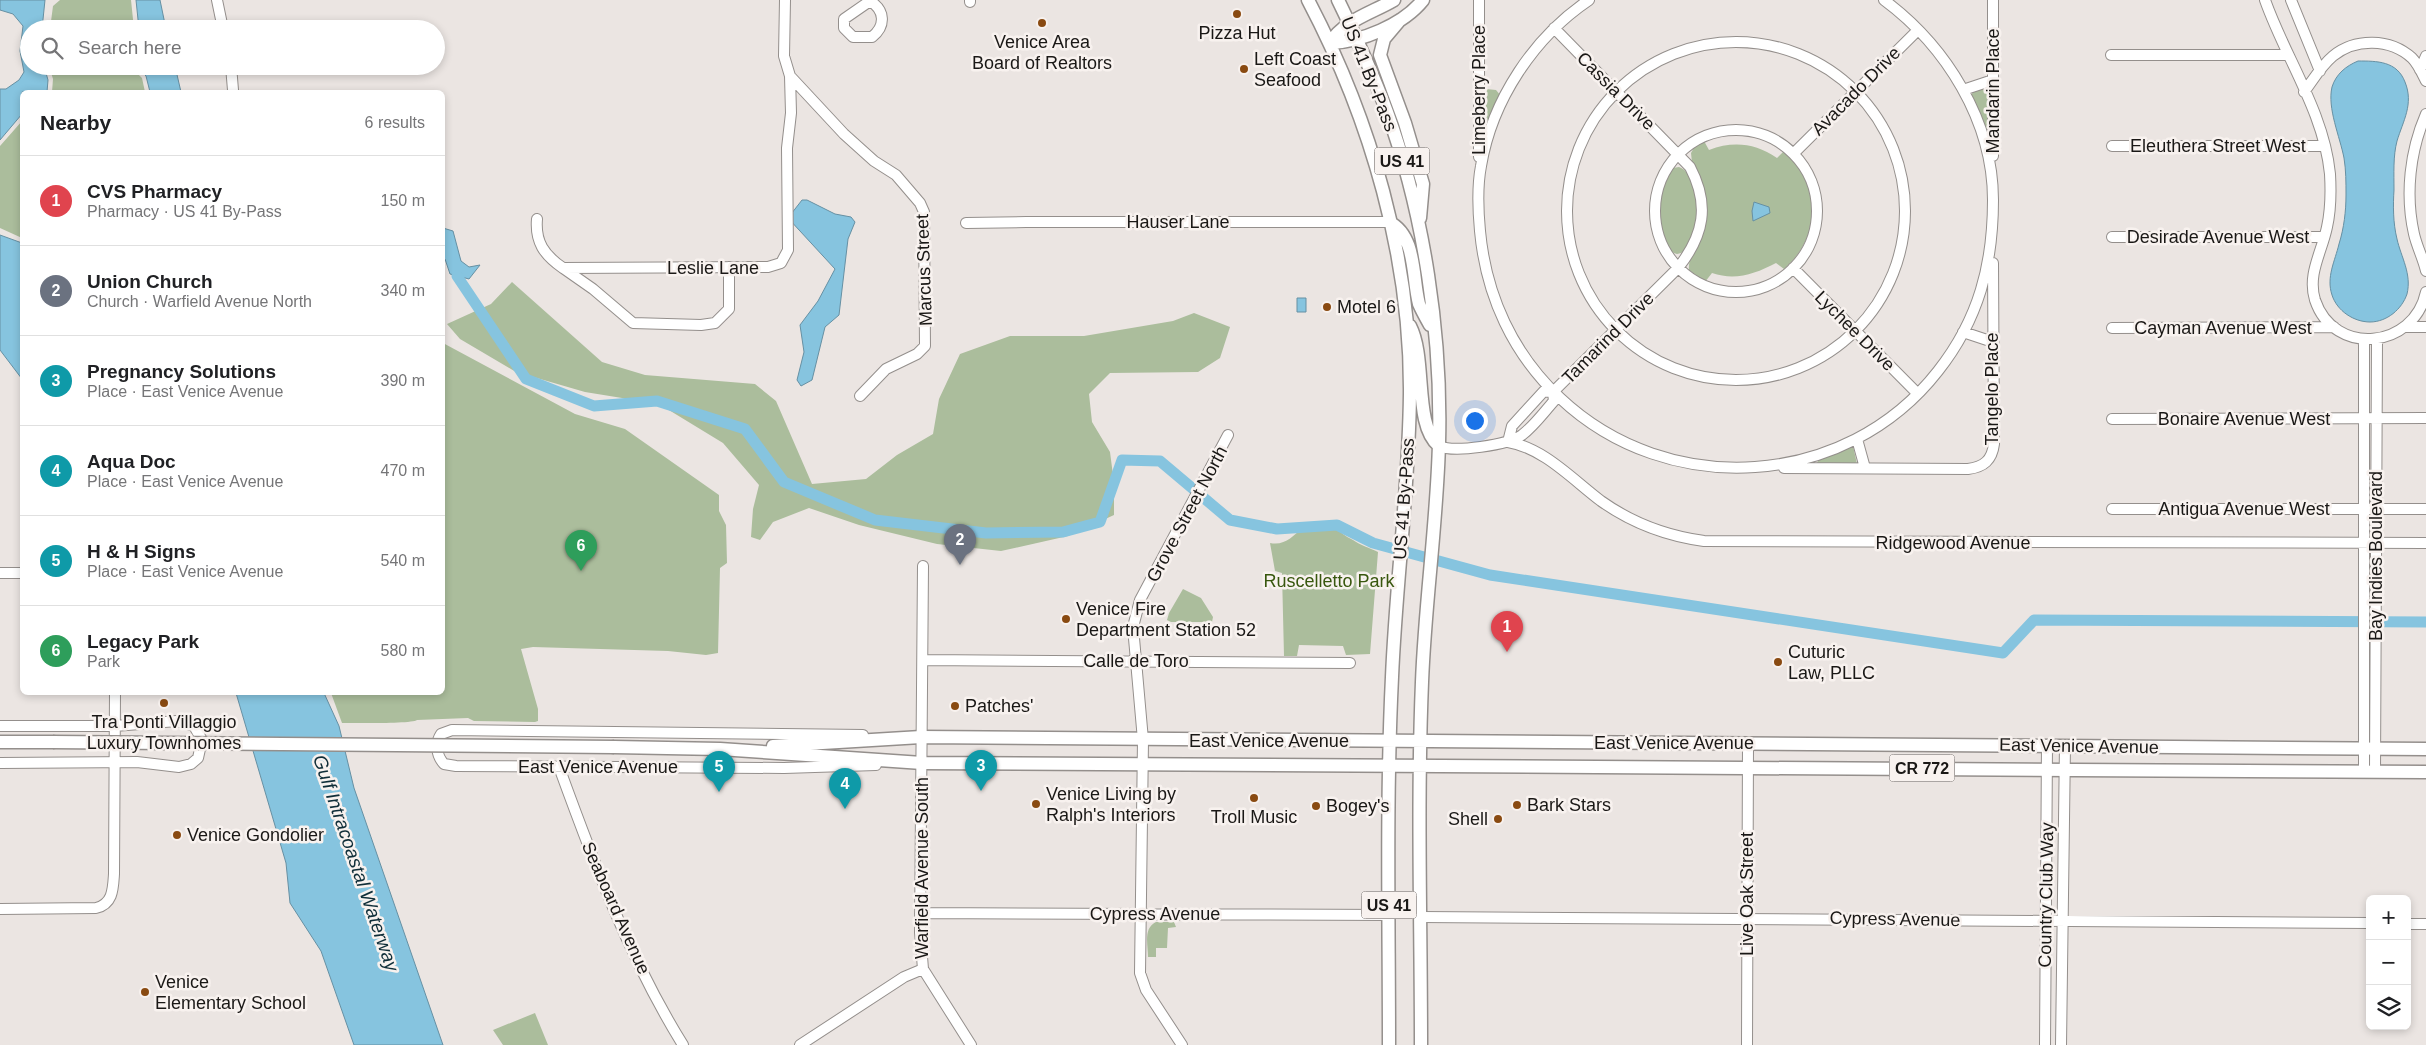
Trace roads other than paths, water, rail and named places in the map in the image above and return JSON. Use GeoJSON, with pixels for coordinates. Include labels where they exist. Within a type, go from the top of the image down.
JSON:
{"type":"FeatureCollection","features":[{"type":"Feature","properties":{"kind":"main road","name":"US 41 By-Pass"},"geometry":{"type":"LineString","coordinates":[[1308,0],[1330,43],[1361,122],[1377,171],[1400,271],[1406,319],[1410,393],[1390,742],[1389,1045]]}},
{"type":"Feature","properties":{"kind":"main road","name":"US 41 By-Pass"},"geometry":{"type":"LineString","coordinates":[[1338,0],[1357,39],[1395,137],[1419,230],[1434,331],[1438,384],[1439,446],[1429,568],[1419,741],[1421,1045]]}},
{"type":"Feature","properties":{"kind":"main road"},"geometry":{"type":"LineString","coordinates":[[1330,43],[1339,30],[1349,22],[1394,0]]}},
{"type":"Feature","properties":{"kind":"main road"},"geometry":{"type":"LineString","coordinates":[[1419,230],[1423,184],[1405,123],[1380,55],[1384,39],[1400,20],[1423,0]]}},
{"type":"Feature","properties":{"kind":"main road"},"geometry":{"type":"LineString","coordinates":[[1330,43],[1357,39],[1400,20]]}},
{"type":"Feature","properties":{"kind":"main road"},"geometry":{"type":"LineString","coordinates":[[1389,222],[1401,230],[1407,241],[1419,302],[1434,331]]}},
{"type":"Feature","properties":{"kind":"main road"},"geometry":{"type":"LineString","coordinates":[[1406,319],[1417,343],[1425,423],[1430,436],[1439,446]]}},
{"type":"Feature","properties":{"kind":"main road","name":"East Venice Avenue"},"geometry":{"type":"LineString","coordinates":[[720,749],[921,737],[2426,749]]}},
{"type":"Feature","properties":{"kind":"main road","name":"East Venice Avenue"},"geometry":{"type":"LineString","coordinates":[[0,742],[720,749],[922,763],[2426,772]]}},
{"type":"Feature","properties":{"kind":"street"},"geometry":{"type":"LineString","coordinates":[[217,0],[221,20]]}},
{"type":"Feature","properties":{"kind":"street","name":"Limeberry Place"},"geometry":{"type":"LineString","coordinates":[[1479,0],[1479,181]]}},
{"type":"Feature","properties":{"kind":"street"},"geometry":{"type":"LineString","coordinates":[[1589,0],[1554,28],[1527,61],[1501,105],[1484,153],[1479,181],[1481,245],[1495,302],[1518,349],[1553,392],[1599,429],[1649,453],[1706,467],[1758,468],[1806,458],[1857,439],[1888,419],[1939,370],[1963,332],[1984,282],[1993,235],[1993,182],[1985,141],[1963,90],[1942,58],[1918,30],[1884,0]]}},
{"type":"Feature","properties":{"kind":"street","name":"Mandarin Place"},"geometry":{"type":"LineString","coordinates":[[1993,0],[1993,182]]}},
{"type":"Feature","properties":{"kind":"street"},"geometry":{"type":"LineString","coordinates":[[2265,0],[2325,146],[2330,175],[2330,197],[2324,236],[2314,266],[2312,287],[2317,305],[2334,327],[2346,335],[2364,339],[2377,339],[2393,334],[2418,314],[2426,292]]}},
{"type":"Feature","properties":{"kind":"street"},"geometry":{"type":"LineString","coordinates":[[2291,0],[2320,71]]}},
{"type":"Feature","properties":{"kind":"street","name":"Leslie Lane"},"geometry":{"type":"LineString","coordinates":[[562,268],[729,268],[775,266],[781,263],[788,250],[787,148],[791,113],[790,76],[784,56],[786,2]]}},
{"type":"Feature","properties":{"kind":"street","name":"Cassia Drive"},"geometry":{"type":"LineString","coordinates":[[1554,28],[1690,167],[1696,180],[1702,209],[1697,238],[1678,268]]}},
{"type":"Feature","properties":{"kind":"street","name":"Avacado Drive"},"geometry":{"type":"LineString","coordinates":[[1794,153],[1918,30]]}},
{"type":"Feature","properties":{"kind":"street"},"geometry":{"type":"LineString","coordinates":[[1736,41],[1769,44],[1801,54],[1830,70],[1856,90],[1877,117],[1893,148],[1902,181],[1905,216],[1900,250],[1894,272],[1873,310],[1855,331],[1825,355],[1801,367],[1764,378],[1734,381],[1696,375],[1664,364],[1636,348],[1616,330],[1593,301],[1577,269],[1568,236],[1566,212],[1568,186],[1578,151],[1594,118],[1616,91],[1643,70],[1672,55],[1703,45],[1736,41]]}},
{"type":"Feature","properties":{"kind":"street"},"geometry":{"type":"LineString","coordinates":[[2304,92],[2327,61],[2344,49],[2371,42],[2388,45],[2404,52],[2412,58],[2426,81]]}},
{"type":"Feature","properties":{"kind":"street"},"geometry":{"type":"LineString","coordinates":[[2111,56],[2288,55]]}},
{"type":"Feature","properties":{"kind":"street"},"geometry":{"type":"LineString","coordinates":[[2420,70],[2426,56]]}},
{"type":"Feature","properties":{"kind":"street"},"geometry":{"type":"LineString","coordinates":[[232,75],[233,90]]}},
{"type":"Feature","properties":{"kind":"street","name":"Marcus Street"},"geometry":{"type":"LineString","coordinates":[[790,76],[844,134],[874,161],[896,175],[920,203],[924,212],[925,346],[917,354],[886,369],[860,396]]}},
{"type":"Feature","properties":{"kind":"street"},"geometry":{"type":"LineString","coordinates":[[1963,90],[1993,80]]}},
{"type":"Feature","properties":{"kind":"street"},"geometry":{"type":"LineString","coordinates":[[2426,114],[2415,146],[2409,187],[2415,236],[2426,271]]}},
{"type":"Feature","properties":{"kind":"street"},"geometry":{"type":"LineString","coordinates":[[1735,130],[1770,137],[1794,153],[1811,179],[1817,210],[1811,242],[1793,268],[1774,281],[1758,288],[1728,291],[1705,286],[1678,268],[1660,241],[1655,210],[1660,181],[1678,153],[1706,136],[1735,130]]}},
{"type":"Feature","properties":{"kind":"street","name":"Eleuthera Street West"},"geometry":{"type":"LineString","coordinates":[[2112,146],[2325,146]]}},
{"type":"Feature","properties":{"kind":"street"},"geometry":{"type":"LineString","coordinates":[[2415,146],[2426,146]]}},
{"type":"Feature","properties":{"kind":"street"},"geometry":{"type":"LineString","coordinates":[[537,219],[537,236],[549,258],[593,289],[633,323],[701,326],[715,323],[729,309],[729,268]]}},
{"type":"Feature","properties":{"kind":"street","name":"Hauser Lane"},"geometry":{"type":"LineString","coordinates":[[966,224],[1389,222]]}},
{"type":"Feature","properties":{"kind":"street","name":"Tangelo Place"},"geometry":{"type":"LineString","coordinates":[[1758,468],[1968,469],[1982,466],[1988,461],[1994,444],[1993,235]]}},
{"type":"Feature","properties":{"kind":"street","name":"Desirade Avenue West"},"geometry":{"type":"LineString","coordinates":[[2112,237],[2324,236]]}},
{"type":"Feature","properties":{"kind":"street"},"geometry":{"type":"LineString","coordinates":[[2415,236],[2426,236]]}},
{"type":"Feature","properties":{"kind":"street","name":"Tamarind Drive"},"geometry":{"type":"LineString","coordinates":[[1439,446],[1454,448],[1508,442],[1522,435],[1554,401],[1553,392],[1678,268]]}},
{"type":"Feature","properties":{"kind":"street","name":"Lychee Drive"},"geometry":{"type":"LineString","coordinates":[[1793,268],[1917,393]]}},
{"type":"Feature","properties":{"kind":"street","name":"Cayman Avenue West"},"geometry":{"type":"LineString","coordinates":[[2112,328],[2334,327]]}},
{"type":"Feature","properties":{"kind":"street"},"geometry":{"type":"LineString","coordinates":[[2404,327],[2426,327]]}},
{"type":"Feature","properties":{"kind":"street"},"geometry":{"type":"LineString","coordinates":[[1963,332],[1993,342]]}},
{"type":"Feature","properties":{"kind":"street","name":"Bay Indies Boulevard"},"geometry":{"type":"LineString","coordinates":[[2364,339],[2365,644],[2370,772]]}},
{"type":"Feature","properties":{"kind":"street","name":"Bay Indies Boulevard"},"geometry":{"type":"LineString","coordinates":[[2370,748],[2376,645],[2377,339]]}},
{"type":"Feature","properties":{"kind":"street","name":"Bonaire Avenue West"},"geometry":{"type":"LineString","coordinates":[[2112,419],[2426,418]]}},
{"type":"Feature","properties":{"kind":"street","name":"Grove Street North"},"geometry":{"type":"LineString","coordinates":[[1182,1045],[1142,982],[1140,961],[1143,740],[1133,627],[1136,611],[1228,435]]}},
{"type":"Feature","properties":{"kind":"street"},"geometry":{"type":"LineString","coordinates":[[1857,439],[1865,468]]}},
{"type":"Feature","properties":{"kind":"street","name":"Ridgewood Avenue"},"geometry":{"type":"LineString","coordinates":[[1508,442],[1539,454],[1610,507],[1638,522],[1677,536],[1704,541],[2426,543]]}},
{"type":"Feature","properties":{"kind":"street","name":"Antigua Avenue West"},"geometry":{"type":"LineString","coordinates":[[2112,509],[2426,509]]}},
{"type":"Feature","properties":{"kind":"street","name":"Warfield Avenue South"},"geometry":{"type":"LineString","coordinates":[[923,566],[920,913],[923,969],[971,1045]]}},
{"type":"Feature","properties":{"kind":"street"},"geometry":{"type":"LineString","coordinates":[[0,573],[20,573]]}},
{"type":"Feature","properties":{"kind":"street","name":"Calle de Toro"},"geometry":{"type":"LineString","coordinates":[[923,660],[1350,663]]}},
{"type":"Feature","properties":{"kind":"street"},"geometry":{"type":"LineString","coordinates":[[0,909],[89,909],[103,906],[109,899],[113,890],[115,695]]}},
{"type":"Feature","properties":{"kind":"street"},"geometry":{"type":"LineString","coordinates":[[0,726],[115,726],[183,721],[198,731],[202,748],[196,760],[182,767],[145,762],[0,763]]}},
{"type":"Feature","properties":{"kind":"street","name":"East Venice Avenue"},"geometry":{"type":"LineString","coordinates":[[921,737],[780,733],[452,730],[441,734],[438,739],[438,754],[444,764],[449,766],[784,768],[922,763]]}},
{"type":"Feature","properties":{"kind":"street","name":"Live Oak Street"},"geometry":{"type":"LineString","coordinates":[[1747,1045],[1748,743]]}},
{"type":"Feature","properties":{"kind":"street","name":"Country Club Way"},"geometry":{"type":"LineString","coordinates":[[2045,1045],[2047,745]]}},
{"type":"Feature","properties":{"kind":"street","name":"Country Club Way"},"geometry":{"type":"LineString","coordinates":[[2061,1045],[2065,745]]}},
{"type":"Feature","properties":{"kind":"street","name":"Seaboard Avenue"},"geometry":{"type":"LineString","coordinates":[[559,767],[595,865],[623,932],[683,1045]]}},
{"type":"Feature","properties":{"kind":"street","name":"Cypress Avenue"},"geometry":{"type":"LineString","coordinates":[[920,913],[1389,915]]}},
{"type":"Feature","properties":{"kind":"street","name":"Cypress Avenue"},"geometry":{"type":"LineString","coordinates":[[1421,917],[2366,923]]}},
{"type":"Feature","properties":{"kind":"street"},"geometry":{"type":"LineString","coordinates":[[2411,924],[2426,924]]}},
{"type":"Feature","properties":{"kind":"street"},"geometry":{"type":"LineString","coordinates":[[800,1045],[904,977],[923,969]]}},
{"type":"Feature","properties":{"kind":"water"},"geometry":{"type":"Polygon","coordinates":[[[0,0],[45,0],[43,20],[20,20],[20,22],[13,14],[0,10],[0,0]]]}},
{"type":"Feature","properties":{"kind":"water"},"geometry":{"type":"Polygon","coordinates":[[[136,0],[160,0],[164,20],[138,20],[136,0]]]}},
{"type":"Feature","properties":{"kind":"water"},"geometry":{"type":"Polygon","coordinates":[[[2358,61],[2379,62],[2392,66],[2405,82],[2408,98],[2407,112],[2395,153],[2393,202],[2396,233],[2408,280],[2407,294],[2402,305],[2393,314],[2382,320],[2370,322],[2352,318],[2342,311],[2334,301],[2330,288],[2332,269],[2341,238],[2346,195],[2344,158],[2331,104],[2331,95],[2332,87],[2339,74],[2349,65],[2358,61]]]}},
{"type":"Feature","properties":{"kind":"water"},"geometry":{"type":"Polygon","coordinates":[[[22,75],[47,75],[47,90],[20,90],[20,116],[0,140],[0,89],[6,89],[19,80],[22,75]]]}},
{"type":"Feature","properties":{"kind":"water"},"geometry":{"type":"Polygon","coordinates":[[[177,75],[181,90],[150,90],[146,76],[177,75]]]}},
{"type":"Feature","properties":{"kind":"water"},"geometry":{"type":"Polygon","coordinates":[[[802,200],[807,200],[835,214],[851,217],[855,222],[848,239],[839,315],[825,327],[812,380],[801,386],[797,380],[804,352],[800,325],[818,301],[835,269],[788,218],[802,200]]]}},
{"type":"Feature","properties":{"kind":"water"},"geometry":{"type":"Polygon","coordinates":[[[1754,202],[1769,207],[1770,213],[1753,221],[1752,211],[1754,202]]]}},
{"type":"Feature","properties":{"kind":"water"},"geometry":{"type":"Polygon","coordinates":[[[445,229],[453,231],[461,261],[469,267],[480,265],[469,279],[450,274],[445,259],[445,229]]]}},
{"type":"Feature","properties":{"kind":"water"},"geometry":{"type":"Polygon","coordinates":[[[0,235],[20,242],[20,376],[0,350],[0,235]]]}},
{"type":"Feature","properties":{"kind":"water"},"geometry":{"type":"Polygon","coordinates":[[[1297,298],[1306,298],[1306,312],[1297,312],[1297,298]]]}},
{"type":"Feature","properties":{"kind":"water","name":"Gulf Intracoastal Waterway"},"geometry":{"type":"Polygon","coordinates":[[[237,695],[325,695],[339,726],[354,788],[443,1045],[354,1045],[321,951],[290,903],[286,863],[237,695]]]}},
{"type":"Feature","properties":{"kind":"waterway"},"geometry":{"type":"LineString","coordinates":[[457,276],[526,379],[594,406],[657,401],[745,429],[784,482],[875,520],[986,533],[1063,532],[1100,522],[1122,460],[1160,461],[1230,520],[1277,529],[1337,525],[1373,543],[1490,575],[2003,653],[2034,620],[2426,622]]}},
{"type":"Feature","properties":{"kind":"place","name":"Pizza Hut"},"geometry":{"type":"Point","coordinates":[1237,14]}},
{"type":"Feature","properties":{"kind":"place","name":"Venice Area Board of Realtors"},"geometry":{"type":"Point","coordinates":[1042,23]}},
{"type":"Feature","properties":{"kind":"place","name":"Left Coast Seafood"},"geometry":{"type":"Point","coordinates":[1244,69]}},
{"type":"Feature","properties":{"kind":"place","name":"Motel 6"},"geometry":{"type":"Point","coordinates":[1327,307]}},
{"type":"Feature","properties":{"kind":"place","name":"Union Church"},"geometry":{"type":"Point","coordinates":[960,565]}},
{"type":"Feature","properties":{"kind":"place","name":"Legacy Park"},"geometry":{"type":"Point","coordinates":[581,571]}},
{"type":"Feature","properties":{"kind":"place","name":"Venice Fire Department Station 52"},"geometry":{"type":"Point","coordinates":[1066,619]}},
{"type":"Feature","properties":{"kind":"place","name":"CVS Pharmacy"},"geometry":{"type":"Point","coordinates":[1507,652]}},
{"type":"Feature","properties":{"kind":"place","name":"Cuturic Law, PLLC"},"geometry":{"type":"Point","coordinates":[1778,662]}},
{"type":"Feature","properties":{"kind":"place","name":"Tra Ponti Villaggio Luxury Townhomes"},"geometry":{"type":"Point","coordinates":[164,703]}},
{"type":"Feature","properties":{"kind":"place","name":"Patches'"},"geometry":{"type":"Point","coordinates":[955,706]}},
{"type":"Feature","properties":{"kind":"place","name":"Pregnancy Solutions"},"geometry":{"type":"Point","coordinates":[981,791]}},
{"type":"Feature","properties":{"kind":"place","name":"H & H Signs"},"geometry":{"type":"Point","coordinates":[719,792]}},
{"type":"Feature","properties":{"kind":"place","name":"Troll Music"},"geometry":{"type":"Point","coordinates":[1254,798]}},
{"type":"Feature","properties":{"kind":"place","name":"Venice Living by Ralph's Interiors"},"geometry":{"type":"Point","coordinates":[1036,804]}},
{"type":"Feature","properties":{"kind":"place","name":"Bark Stars"},"geometry":{"type":"Point","coordinates":[1517,805]}},
{"type":"Feature","properties":{"kind":"place","name":"Bogey's"},"geometry":{"type":"Point","coordinates":[1316,806]}},
{"type":"Feature","properties":{"kind":"place","name":"Aqua Doc"},"geometry":{"type":"Point","coordinates":[845,809]}},
{"type":"Feature","properties":{"kind":"place","name":"Shell"},"geometry":{"type":"Point","coordinates":[1498,819]}},
{"type":"Feature","properties":{"kind":"place","name":"Venice Gondolier"},"geometry":{"type":"Point","coordinates":[177,835]}},
{"type":"Feature","properties":{"kind":"place","name":"Venice Elementary School"},"geometry":{"type":"Point","coordinates":[145,992]}},
{"type":"Feature","properties":{"kind":"park label","name":"Ruscelletto Park"},"geometry":{"type":"Point","coordinates":[1329,581]}}]}
